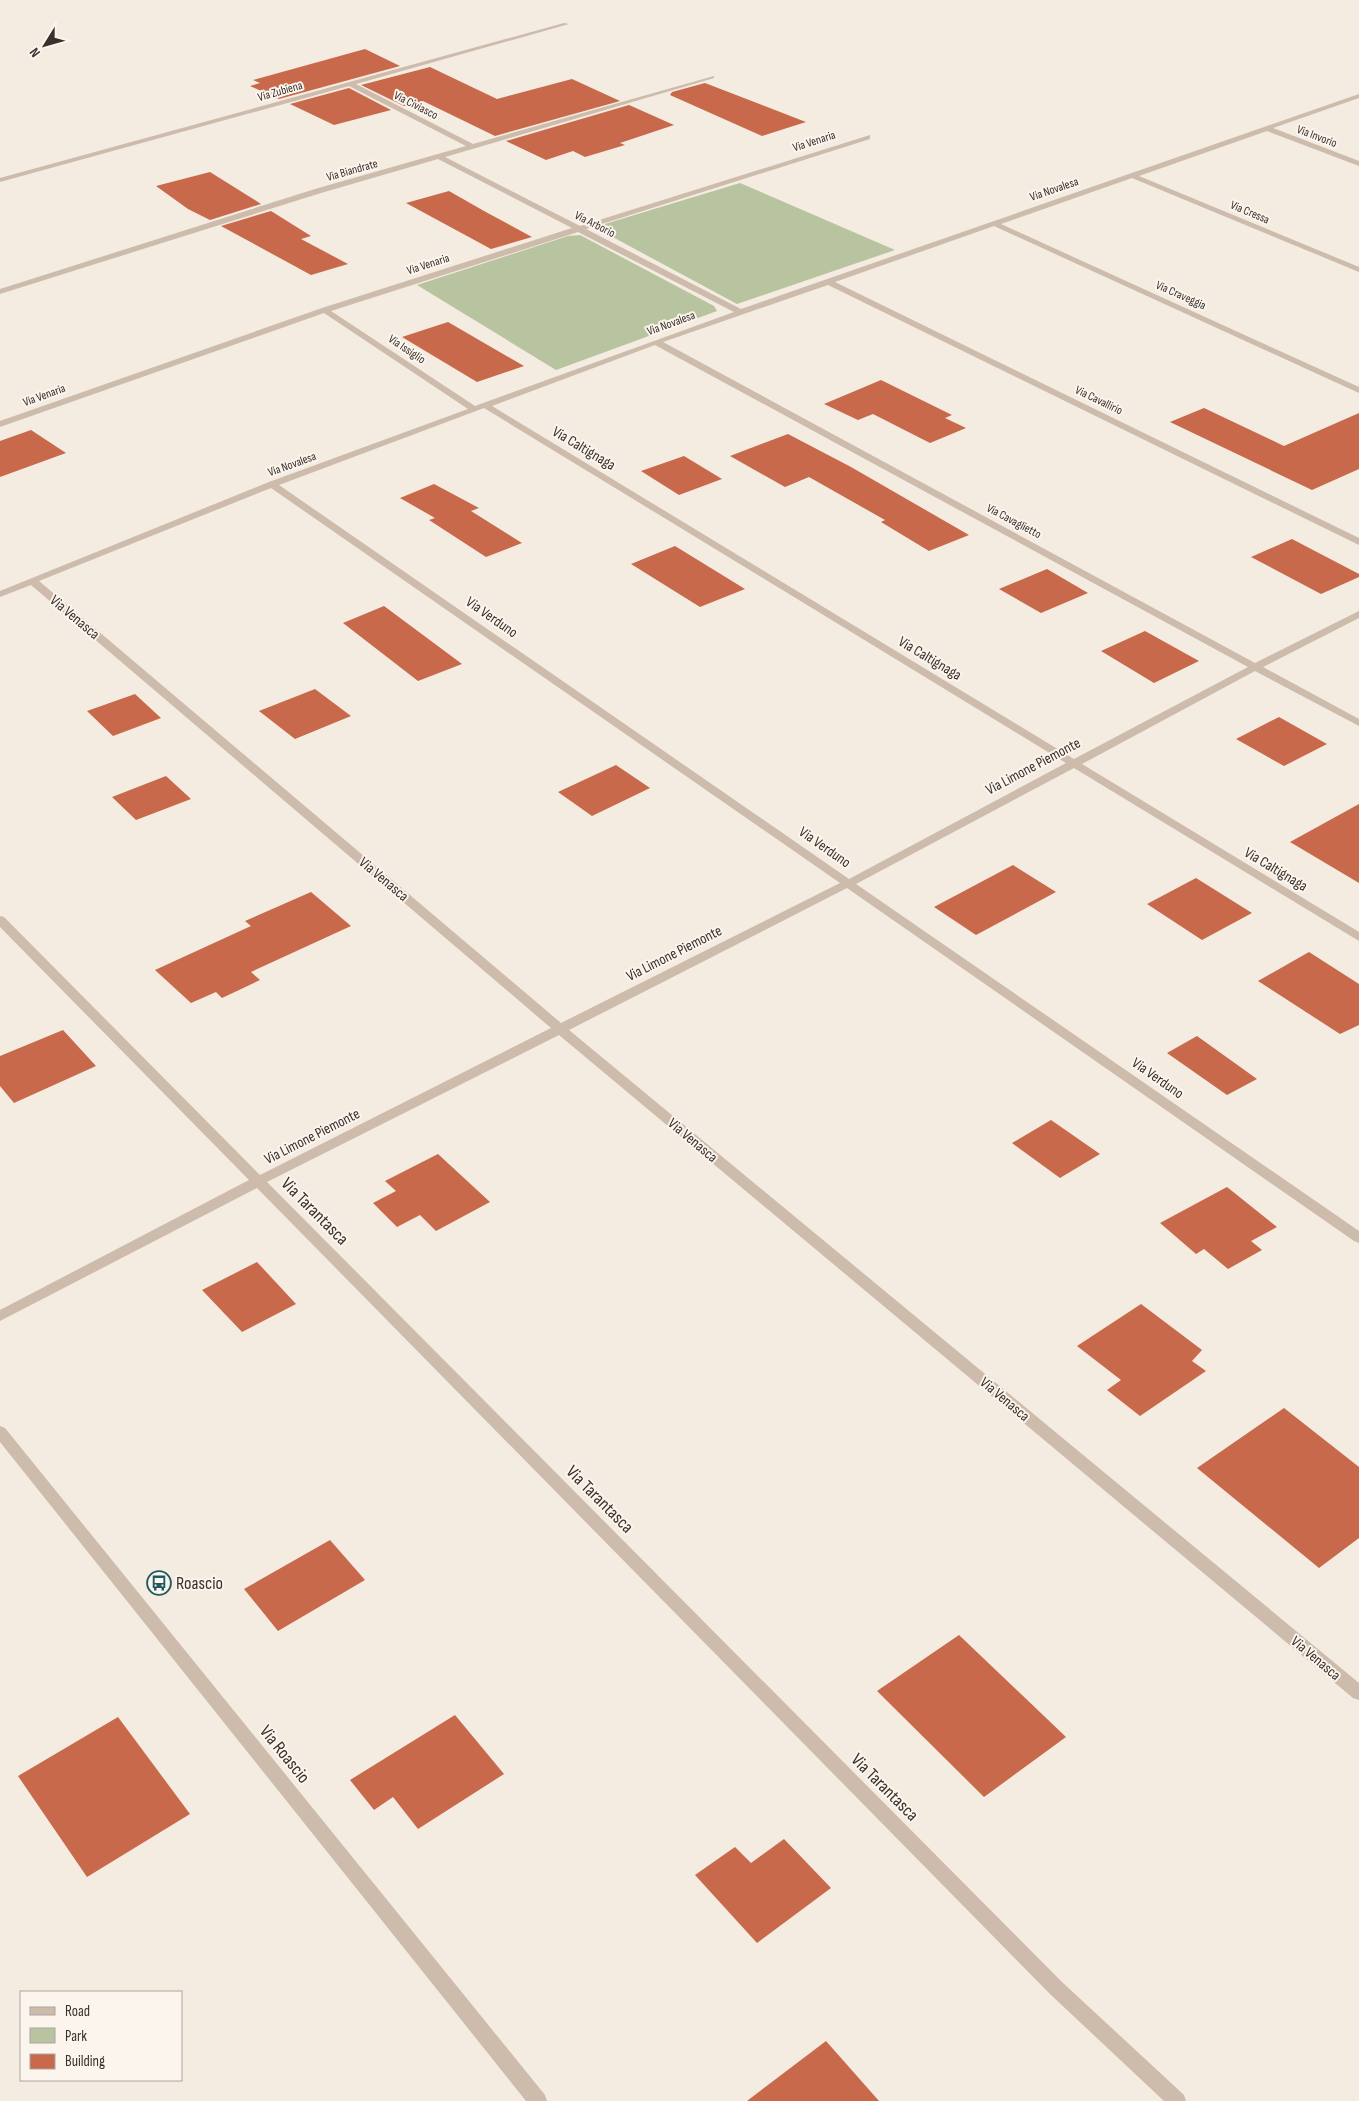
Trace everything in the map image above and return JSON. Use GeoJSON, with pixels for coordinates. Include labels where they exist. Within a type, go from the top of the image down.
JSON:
{"type":"FeatureCollection","features":[{"type":"Feature","properties":{"kind":"street","name":"Via Zubiena"},"geometry":{"type":"LineString","coordinates":[[0,180],[566,24]]}},
{"type":"Feature","properties":{"kind":"street","name":"Via Biandrate"},"geometry":{"type":"LineString","coordinates":[[0,292],[309,194],[712,77]]}},
{"type":"Feature","properties":{"kind":"street","name":"Via Civiasco"},"geometry":{"type":"LineString","coordinates":[[348,83],[474,147]]}},
{"type":"Feature","properties":{"kind":"street","name":"Via Novalesa"},"geometry":{"type":"LineString","coordinates":[[0,594],[272,484],[656,342],[1359,96]]}},
{"type":"Feature","properties":{"kind":"street","name":"Via Invorio"},"geometry":{"type":"LineString","coordinates":[[1266,128],[1359,164]]}},
{"type":"Feature","properties":{"kind":"street","name":"Via Venaria"},"geometry":{"type":"LineString","coordinates":[[0,424],[325,310],[867,137]]}},
{"type":"Feature","properties":{"kind":"street","name":"Via Arborio"},"geometry":{"type":"LineString","coordinates":[[440,156],[740,312]]}},
{"type":"Feature","properties":{"kind":"street","name":"Via Cressa"},"geometry":{"type":"LineString","coordinates":[[1131,175],[1359,270]]}},
{"type":"Feature","properties":{"kind":"street","name":"Via Craveggia"},"geometry":{"type":"LineString","coordinates":[[992,223],[1359,390]]}},
{"type":"Feature","properties":{"kind":"street","name":"Via Cavallirio"},"geometry":{"type":"LineString","coordinates":[[827,281],[1359,542]]}},
{"type":"Feature","properties":{"kind":"street","name":"Via Issiglio"},"geometry":{"type":"LineString","coordinates":[[325,310],[474,410]]}},
{"type":"Feature","properties":{"kind":"street","name":"Via Cavaglietto"},"geometry":{"type":"LineString","coordinates":[[656,342],[1359,724]]}},
{"type":"Feature","properties":{"kind":"street","name":"Via Caltignaga"},"geometry":{"type":"LineString","coordinates":[[485,405],[1359,937]]}},
{"type":"Feature","properties":{"kind":"street","name":"Via Verduno"},"geometry":{"type":"LineString","coordinates":[[272,484],[1359,1238]]}},
{"type":"Feature","properties":{"kind":"street","name":"Via Venasca"},"geometry":{"type":"LineString","coordinates":[[33,581],[560,1029],[1359,1693]]}},
{"type":"Feature","properties":{"kind":"street","name":"Via Limone Piemonte"},"geometry":{"type":"LineString","coordinates":[[0,1316],[257,1182],[849,883],[1255,666],[1359,614]]}},
{"type":"Feature","properties":{"kind":"street","name":"Via Tarantasca"},"geometry":{"type":"LineString","coordinates":[[0,920],[1056,1988],[1177,2101]]}},
{"type":"Feature","properties":{"kind":"street","name":"Via Roascio"},"geometry":{"type":"LineString","coordinates":[[0,1432],[538,2101]]}},
{"type":"Feature","properties":{"kind":"green space"},"geometry":{"type":"Polygon","coordinates":[[[740,183],[895,250],[737,304],[596,228],[740,183]]]}},
{"type":"Feature","properties":{"kind":"green space"},"geometry":{"type":"Polygon","coordinates":[[[580,235],[714,306],[717,311],[556,370],[417,285],[568,236],[580,235]]]}},
{"type":"Feature","properties":{"kind":"building"},"geometry":{"type":"Polygon","coordinates":[[[365,49],[400,66],[279,99],[250,86],[260,83],[253,80],[365,49]]]}},
{"type":"Feature","properties":{"kind":"building"},"geometry":{"type":"Polygon","coordinates":[[[430,67],[497,99],[572,79],[620,101],[495,136],[423,101],[404,106],[361,85],[430,67]]]}},
{"type":"Feature","properties":{"kind":"building"},"geometry":{"type":"Polygon","coordinates":[[[705,83],[806,122],[762,136],[670,95],[672,92],[705,83]]]}},
{"type":"Feature","properties":{"kind":"building"},"geometry":{"type":"Polygon","coordinates":[[[349,88],[391,110],[334,125],[290,104],[349,88]]]}},
{"type":"Feature","properties":{"kind":"building"},"geometry":{"type":"Polygon","coordinates":[[[629,105],[674,125],[620,143],[625,145],[585,157],[573,151],[546,160],[506,141],[629,105]]]}},
{"type":"Feature","properties":{"kind":"building"},"geometry":{"type":"Polygon","coordinates":[[[210,172],[261,204],[210,220],[188,209],[156,186],[210,172]]]}},
{"type":"Feature","properties":{"kind":"building"},"geometry":{"type":"Polygon","coordinates":[[[449,191],[532,237],[491,249],[406,203],[449,191]]]}},
{"type":"Feature","properties":{"kind":"building"},"geometry":{"type":"Polygon","coordinates":[[[271,211],[311,236],[301,239],[348,264],[311,275],[221,226],[271,211]]]}},
{"type":"Feature","properties":{"kind":"building"},"geometry":{"type":"Polygon","coordinates":[[[448,322],[524,366],[477,382],[402,337],[448,322]]]}},
{"type":"Feature","properties":{"kind":"building"},"geometry":{"type":"Polygon","coordinates":[[[881,380],[952,415],[945,418],[966,428],[930,443],[873,414],[858,420],[824,404],[881,380]]]}},
{"type":"Feature","properties":{"kind":"building"},"geometry":{"type":"Polygon","coordinates":[[[1204,408],[1284,446],[1359,413],[1359,469],[1312,490],[1170,422],[1204,408]]]}},
{"type":"Feature","properties":{"kind":"building"},"geometry":{"type":"Polygon","coordinates":[[[31,430],[66,453],[0,477],[0,441],[31,430]]]}},
{"type":"Feature","properties":{"kind":"building"},"geometry":{"type":"Polygon","coordinates":[[[788,434],[851,467],[969,535],[929,551],[881,522],[885,520],[809,477],[785,487],[730,456],[788,434]]]}},
{"type":"Feature","properties":{"kind":"building"},"geometry":{"type":"Polygon","coordinates":[[[684,456],[722,479],[679,495],[641,471],[684,456]]]}},
{"type":"Feature","properties":{"kind":"building"},"geometry":{"type":"Polygon","coordinates":[[[434,484],[479,508],[471,511],[522,543],[486,557],[429,520],[435,518],[400,498],[434,484]]]}},
{"type":"Feature","properties":{"kind":"building"},"geometry":{"type":"Polygon","coordinates":[[[1292,539],[1359,574],[1359,577],[1321,594],[1251,557],[1292,539]]]}},
{"type":"Feature","properties":{"kind":"building"},"geometry":{"type":"Polygon","coordinates":[[[675,546],[745,589],[700,607],[631,564],[675,546]]]}},
{"type":"Feature","properties":{"kind":"building"},"geometry":{"type":"Polygon","coordinates":[[[1047,569],[1088,593],[1041,613],[999,589],[1047,569]]]}},
{"type":"Feature","properties":{"kind":"building"},"geometry":{"type":"Polygon","coordinates":[[[384,606],[462,664],[418,681],[343,623],[384,606]]]}},
{"type":"Feature","properties":{"kind":"building"},"geometry":{"type":"Polygon","coordinates":[[[1145,631],[1199,661],[1154,683],[1101,651],[1145,631]]]}},
{"type":"Feature","properties":{"kind":"building"},"geometry":{"type":"Polygon","coordinates":[[[315,689],[351,716],[295,739],[259,711],[315,689]]]}},
{"type":"Feature","properties":{"kind":"building"},"geometry":{"type":"Polygon","coordinates":[[[135,694],[161,718],[113,736],[87,711],[135,694]]]}},
{"type":"Feature","properties":{"kind":"building"},"geometry":{"type":"Polygon","coordinates":[[[1279,717],[1327,744],[1284,766],[1236,739],[1279,717]]]}},
{"type":"Feature","properties":{"kind":"building"},"geometry":{"type":"Polygon","coordinates":[[[616,765],[650,788],[592,816],[558,792],[616,765]]]}},
{"type":"Feature","properties":{"kind":"building"},"geometry":{"type":"Polygon","coordinates":[[[166,776],[191,799],[136,820],[112,797],[166,776]]]}},
{"type":"Feature","properties":{"kind":"building"},"geometry":{"type":"Polygon","coordinates":[[[1359,804],[1359,883],[1290,842],[1359,804]]]}},
{"type":"Feature","properties":{"kind":"building"},"geometry":{"type":"Polygon","coordinates":[[[1013,865],[1056,892],[976,935],[934,907],[1013,865]]]}},
{"type":"Feature","properties":{"kind":"building"},"geometry":{"type":"Polygon","coordinates":[[[1196,878],[1252,913],[1202,940],[1147,904],[1196,878]]]}},
{"type":"Feature","properties":{"kind":"building"},"geometry":{"type":"Polygon","coordinates":[[[311,892],[351,926],[251,972],[260,980],[222,998],[216,992],[191,1003],[155,970],[251,926],[245,921],[311,892]]]}},
{"type":"Feature","properties":{"kind":"building"},"geometry":{"type":"Polygon","coordinates":[[[1309,952],[1359,984],[1359,1025],[1340,1034],[1258,981],[1309,952]]]}},
{"type":"Feature","properties":{"kind":"building"},"geometry":{"type":"Polygon","coordinates":[[[63,1030],[96,1066],[14,1103],[0,1086],[0,1056],[63,1030]]]}},
{"type":"Feature","properties":{"kind":"building"},"geometry":{"type":"Polygon","coordinates":[[[1197,1036],[1257,1079],[1227,1095],[1167,1053],[1197,1036]]]}},
{"type":"Feature","properties":{"kind":"building"},"geometry":{"type":"Polygon","coordinates":[[[1051,1120],[1100,1154],[1060,1178],[1012,1143],[1051,1120]]]}},
{"type":"Feature","properties":{"kind":"building"},"geometry":{"type":"Polygon","coordinates":[[[438,1154],[490,1202],[436,1231],[420,1215],[397,1227],[373,1203],[396,1191],[385,1181],[438,1154]]]}},
{"type":"Feature","properties":{"kind":"building"},"geometry":{"type":"Polygon","coordinates":[[[1227,1187],[1277,1227],[1251,1241],[1262,1250],[1228,1269],[1204,1249],[1196,1254],[1160,1223],[1227,1187]]]}},
{"type":"Feature","properties":{"kind":"building"},"geometry":{"type":"Polygon","coordinates":[[[257,1262],[296,1304],[242,1332],[202,1290],[257,1262]]]}},
{"type":"Feature","properties":{"kind":"building"},"geometry":{"type":"Polygon","coordinates":[[[1141,1304],[1202,1350],[1192,1361],[1206,1371],[1140,1416],[1107,1390],[1121,1380],[1077,1346],[1141,1304]]]}},
{"type":"Feature","properties":{"kind":"building"},"geometry":{"type":"Polygon","coordinates":[[[1284,1408],[1359,1467],[1359,1538],[1319,1568],[1197,1468],[1284,1408]]]}},
{"type":"Feature","properties":{"kind":"building"},"geometry":{"type":"Polygon","coordinates":[[[330,1540],[365,1580],[278,1631],[244,1589],[330,1540]]]}},
{"type":"Feature","properties":{"kind":"building"},"geometry":{"type":"Polygon","coordinates":[[[959,1635],[1066,1737],[984,1797],[877,1691],[959,1635]]]}},
{"type":"Feature","properties":{"kind":"building"},"geometry":{"type":"Polygon","coordinates":[[[455,1715],[504,1774],[418,1829],[393,1797],[374,1810],[350,1780],[455,1715]]]}},
{"type":"Feature","properties":{"kind":"building"},"geometry":{"type":"Polygon","coordinates":[[[118,1717],[190,1814],[87,1877],[18,1776],[118,1717]]]}},
{"type":"Feature","properties":{"kind":"building"},"geometry":{"type":"Polygon","coordinates":[[[784,1839],[831,1888],[757,1943],[695,1875],[735,1847],[751,1863],[784,1839]]]}},
{"type":"Feature","properties":{"kind":"building"},"geometry":{"type":"Polygon","coordinates":[[[826,2041],[879,2101],[747,2101],[826,2041]]]}},
{"type":"Feature","properties":{"kind":"place","name":"Roascio"},"geometry":{"type":"Point","coordinates":[159,1583]}}]}
